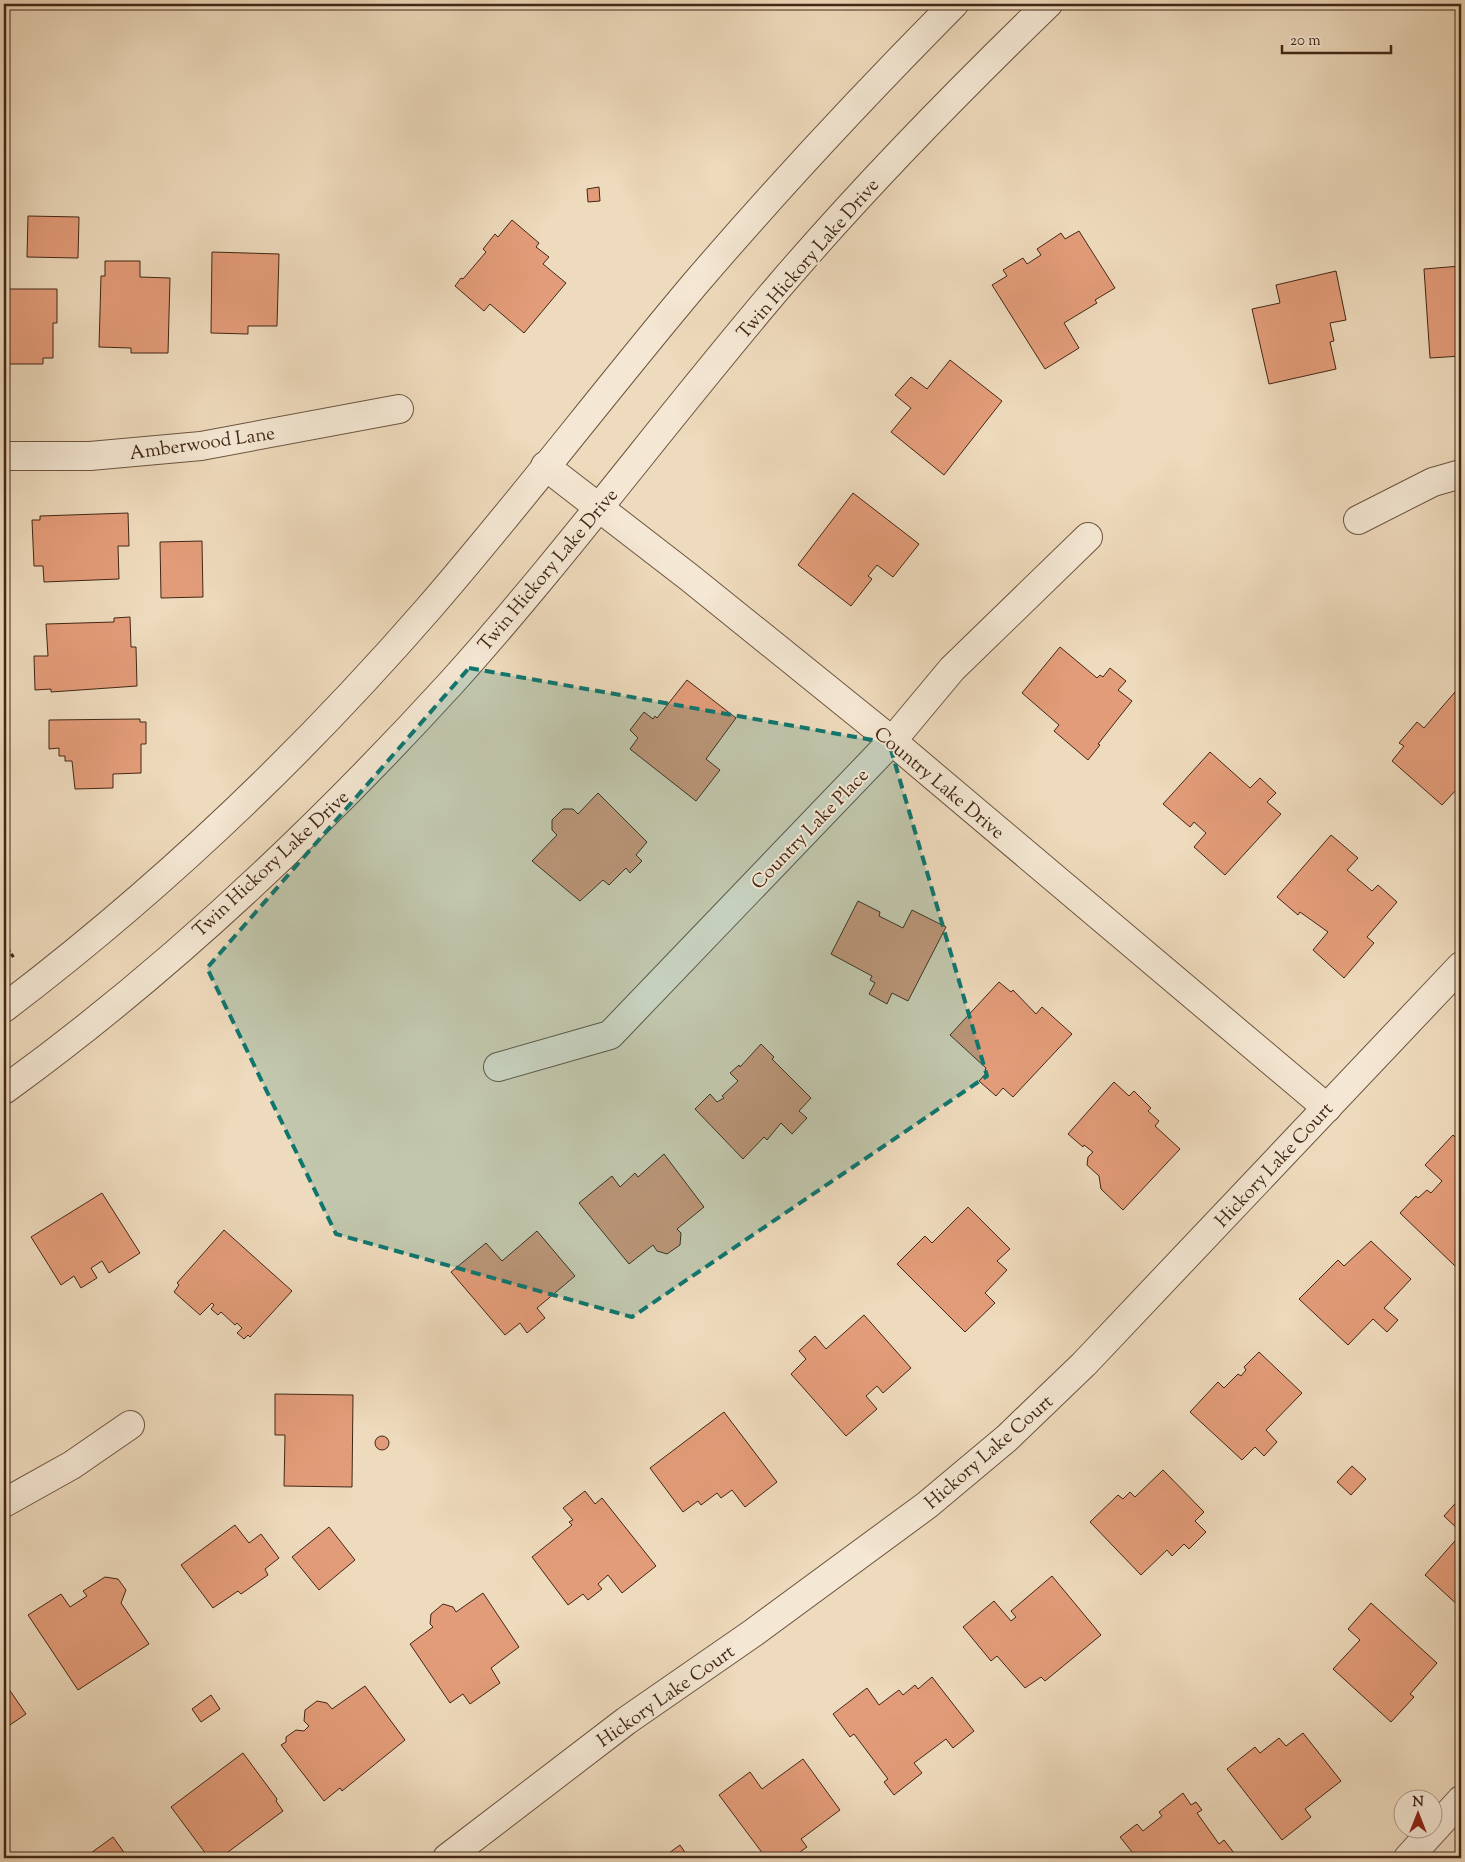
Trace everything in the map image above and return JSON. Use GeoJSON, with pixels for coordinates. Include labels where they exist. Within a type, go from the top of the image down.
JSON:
{"type":"FeatureCollection","features":[{"type":"Feature","properties":{"kind":"street"},"geometry":{"type":"LineString","coordinates":[[4,1008],[138,899],[235,810],[328,718],[428,609],[694,286],[785,181],[877,82],[954,4]]}},
{"type":"Feature","properties":{"kind":"street","name":"Twin Hickory Lake Drive"},"geometry":{"type":"LineString","coordinates":[[4,1090],[141,981],[246,891],[362,777],[453,680],[599,508],[780,285],[958,91],[1048,4]]}},
{"type":"Feature","properties":{"kind":"street","name":"Amberwood Lane"},"geometry":{"type":"LineString","coordinates":[[4,456],[90,456],[200,446],[399,409]]}},
{"type":"Feature","properties":{"kind":"street","name":"Country Lake Drive"},"geometry":{"type":"LineString","coordinates":[[546,466],[690,578],[892,741],[1327,1108]]}},
{"type":"Feature","properties":{"kind":"street"},"geometry":{"type":"LineString","coordinates":[[1358,520],[1433,482],[1461,474]]}},
{"type":"Feature","properties":{"kind":"street","name":"Country Lake Place"},"geometry":{"type":"LineString","coordinates":[[498,1067],[610,1035],[892,741],[952,669],[1088,537]]}},
{"type":"Feature","properties":{"kind":"street","name":"Hickory Lake Court"},"geometry":{"type":"LineString","coordinates":[[446,1858],[626,1721],[753,1633],[927,1505],[1008,1438],[1084,1364],[1461,966]]}},
{"type":"Feature","properties":{"kind":"street"},"geometry":{"type":"LineString","coordinates":[[4,1503],[72,1464],[130,1425]]}},
{"type":"Feature","properties":{"kind":"street"},"geometry":{"type":"LineString","coordinates":[[1408,1858],[1461,1800]]}},
{"type":"Feature","properties":{"kind":"path"},"geometry":{"type":"LineString","coordinates":[[4,943],[14,958]]}},
{"type":"Feature","properties":{"kind":"highlighted area"},"geometry":{"type":"Polygon","coordinates":[[[469,668],[889,743],[987,1076],[632,1317],[336,1234],[207,968],[469,668]]]}},
{"type":"Feature","properties":{"kind":"building"},"geometry":{"type":"Polygon","coordinates":[[[599,187],[600,201],[588,202],[587,189],[599,187]]]}},
{"type":"Feature","properties":{"kind":"building"},"geometry":{"type":"Polygon","coordinates":[[[28,216],[79,217],[78,258],[27,257],[28,216]]]}},
{"type":"Feature","properties":{"kind":"building"},"geometry":{"type":"Polygon","coordinates":[[[512,220],[539,243],[536,247],[549,257],[543,264],[566,283],[524,333],[490,304],[484,311],[455,286],[486,252],[483,249],[495,234],[498,237],[512,220]]]}},
{"type":"Feature","properties":{"kind":"building"},"geometry":{"type":"Polygon","coordinates":[[[1079,231],[1115,288],[1095,300],[1097,303],[1064,323],[1079,348],[1045,369],[992,285],[1007,276],[1003,270],[1023,258],[1027,264],[1041,255],[1037,249],[1061,233],[1065,239],[1079,231]]]}},
{"type":"Feature","properties":{"kind":"building"},"geometry":{"type":"Polygon","coordinates":[[[212,252],[279,254],[277,326],[248,326],[248,334],[211,333],[212,252]]]}},
{"type":"Feature","properties":{"kind":"building"},"geometry":{"type":"Polygon","coordinates":[[[105,261],[140,261],[140,277],[170,278],[168,353],[131,353],[131,348],[99,347],[101,276],[105,276],[105,261]]]}},
{"type":"Feature","properties":{"kind":"building"},"geometry":{"type":"Polygon","coordinates":[[[1461,266],[1461,356],[1430,358],[1424,269],[1461,266]]]}},
{"type":"Feature","properties":{"kind":"building"},"geometry":{"type":"Polygon","coordinates":[[[1336,271],[1346,320],[1330,323],[1334,341],[1330,342],[1336,369],[1269,384],[1252,309],[1280,303],[1276,285],[1336,271]]]}},
{"type":"Feature","properties":{"kind":"building"},"geometry":{"type":"Polygon","coordinates":[[[4,289],[57,289],[57,323],[53,323],[53,358],[43,358],[43,364],[4,364],[4,289]]]}},
{"type":"Feature","properties":{"kind":"building"},"geometry":{"type":"Polygon","coordinates":[[[950,360],[1002,401],[944,475],[891,432],[911,408],[895,395],[911,377],[927,389],[950,360]]]}},
{"type":"Feature","properties":{"kind":"building"},"geometry":{"type":"Polygon","coordinates":[[[853,493],[919,544],[893,577],[877,565],[868,576],[872,579],[851,606],[798,565],[853,493]]]}},
{"type":"Feature","properties":{"kind":"building"},"geometry":{"type":"Polygon","coordinates":[[[128,513],[129,546],[118,546],[119,579],[44,582],[43,566],[34,566],[32,520],[40,520],[40,516],[128,513]]]}},
{"type":"Feature","properties":{"kind":"building"},"geometry":{"type":"Polygon","coordinates":[[[202,541],[203,597],[161,598],[160,542],[202,541]]]}},
{"type":"Feature","properties":{"kind":"building"},"geometry":{"type":"Polygon","coordinates":[[[130,617],[131,647],[136,647],[137,686],[51,692],[51,689],[35,690],[34,656],[48,656],[46,624],[114,622],[114,618],[130,617]]]}},
{"type":"Feature","properties":{"kind":"building"},"geometry":{"type":"Polygon","coordinates":[[[1060,647],[1097,678],[1100,675],[1103,677],[1110,668],[1126,681],[1118,690],[1132,701],[1098,744],[1100,745],[1088,760],[1054,731],[1059,725],[1022,693],[1060,647]]]}},
{"type":"Feature","properties":{"kind":"building"},"geometry":{"type":"Polygon","coordinates":[[[687,680],[736,718],[706,759],[720,770],[696,801],[630,749],[638,738],[630,730],[644,712],[653,719],[655,716],[657,718],[687,680]]]}},
{"type":"Feature","properties":{"kind":"building"},"geometry":{"type":"Polygon","coordinates":[[[1461,685],[1461,791],[1457,789],[1442,805],[1392,761],[1404,746],[1399,743],[1417,722],[1424,728],[1461,685]]]}},
{"type":"Feature","properties":{"kind":"building"},"geometry":{"type":"Polygon","coordinates":[[[140,719],[140,722],[146,722],[146,744],[141,744],[141,773],[113,774],[113,788],[75,789],[72,761],[65,761],[65,756],[59,756],[59,748],[49,749],[49,720],[140,719]]]}},
{"type":"Feature","properties":{"kind":"building"},"geometry":{"type":"Polygon","coordinates":[[[1210,752],[1250,788],[1260,778],[1276,793],[1267,802],[1281,814],[1225,875],[1194,847],[1206,833],[1194,822],[1190,827],[1163,804],[1210,752]]]}},
{"type":"Feature","properties":{"kind":"building"},"geometry":{"type":"Polygon","coordinates":[[[598,793],[647,842],[636,855],[642,861],[630,873],[626,868],[609,885],[603,880],[580,901],[532,861],[557,835],[552,830],[552,820],[563,809],[573,809],[578,814],[598,793]]]}},
{"type":"Feature","properties":{"kind":"building"},"geometry":{"type":"Polygon","coordinates":[[[1331,835],[1358,858],[1347,870],[1372,891],[1378,885],[1397,902],[1367,937],[1374,943],[1344,978],[1313,950],[1328,932],[1300,912],[1298,915],[1277,897],[1331,835]]]}},
{"type":"Feature","properties":{"kind":"building"},"geometry":{"type":"Polygon","coordinates":[[[858,901],[880,912],[879,916],[903,928],[912,910],[946,927],[908,1001],[892,993],[887,1004],[869,994],[875,983],[870,980],[872,976],[831,954],[858,901]]]}},
{"type":"Feature","properties":{"kind":"building"},"geometry":{"type":"Polygon","coordinates":[[[999,982],[1011,992],[1013,990],[1036,1014],[1042,1007],[1072,1034],[1013,1097],[1003,1088],[996,1096],[979,1081],[987,1072],[986,1068],[950,1035],[999,982]]]}},
{"type":"Feature","properties":{"kind":"building"},"geometry":{"type":"Polygon","coordinates":[[[761,1044],[774,1057],[772,1059],[811,1098],[799,1111],[807,1118],[792,1134],[781,1123],[767,1140],[764,1137],[743,1159],[695,1109],[710,1094],[717,1102],[724,1098],[722,1096],[738,1081],[730,1073],[739,1065],[740,1067],[761,1044]]]}},
{"type":"Feature","properties":{"kind":"building"},"geometry":{"type":"Polygon","coordinates":[[[1114,1082],[1129,1096],[1134,1091],[1151,1108],[1148,1111],[1159,1121],[1155,1126],[1180,1149],[1123,1210],[1101,1189],[1099,1176],[1087,1165],[1088,1157],[1093,1152],[1084,1145],[1083,1147],[1068,1134],[1114,1082]]]}},
{"type":"Feature","properties":{"kind":"building"},"geometry":{"type":"Polygon","coordinates":[[[1453,1135],[1461,1143],[1461,1260],[1455,1266],[1400,1213],[1416,1196],[1418,1198],[1427,1190],[1431,1193],[1442,1181],[1425,1165],[1453,1135]]]}},
{"type":"Feature","properties":{"kind":"building"},"geometry":{"type":"Polygon","coordinates":[[[664,1154],[704,1207],[677,1229],[681,1233],[680,1245],[667,1254],[657,1251],[653,1245],[629,1264],[579,1203],[612,1176],[620,1187],[635,1173],[638,1177],[664,1154]]]}},
{"type":"Feature","properties":{"kind":"building"},"geometry":{"type":"Polygon","coordinates":[[[102,1193],[140,1253],[109,1273],[102,1261],[91,1268],[97,1278],[81,1288],[74,1276],[61,1285],[31,1237],[102,1193]]]}},
{"type":"Feature","properties":{"kind":"building"},"geometry":{"type":"Polygon","coordinates":[[[968,1207],[1010,1249],[997,1261],[1007,1270],[985,1293],[995,1303],[965,1332],[897,1264],[925,1236],[932,1243],[968,1207]]]}},
{"type":"Feature","properties":{"kind":"building"},"geometry":{"type":"Polygon","coordinates":[[[224,1230],[292,1291],[250,1337],[248,1335],[244,1339],[237,1333],[242,1328],[237,1323],[235,1325],[221,1312],[218,1315],[211,1309],[214,1305],[212,1303],[200,1315],[174,1292],[179,1285],[177,1283],[224,1230]]]}},
{"type":"Feature","properties":{"kind":"building"},"geometry":{"type":"Polygon","coordinates":[[[537,1231],[575,1276],[537,1308],[545,1318],[527,1333],[520,1323],[505,1335],[451,1272],[486,1243],[502,1261],[537,1231]]]}},
{"type":"Feature","properties":{"kind":"building"},"geometry":{"type":"Polygon","coordinates":[[[1371,1241],[1411,1279],[1384,1308],[1398,1320],[1387,1332],[1373,1319],[1348,1345],[1299,1299],[1338,1260],[1344,1266],[1371,1241]]]}},
{"type":"Feature","properties":{"kind":"building"},"geometry":{"type":"Polygon","coordinates":[[[864,1315],[911,1368],[883,1393],[877,1386],[866,1396],[877,1409],[846,1436],[791,1374],[806,1359],[799,1351],[815,1336],[826,1349],[864,1315]]]}},
{"type":"Feature","properties":{"kind":"building"},"geometry":{"type":"Polygon","coordinates":[[[1259,1352],[1302,1393],[1266,1430],[1277,1442],[1264,1456],[1255,1447],[1242,1460],[1190,1412],[1218,1382],[1224,1388],[1238,1374],[1241,1376],[1246,1370],[1244,1367],[1259,1352]]]}},
{"type":"Feature","properties":{"kind":"building"},"geometry":{"type":"Polygon","coordinates":[[[275,1394],[353,1395],[352,1487],[284,1486],[285,1435],[275,1435],[275,1394]]]}},
{"type":"Feature","properties":{"kind":"building"},"geometry":{"type":"Polygon","coordinates":[[[724,1412],[777,1482],[745,1507],[732,1490],[721,1498],[717,1493],[701,1505],[698,1501],[683,1512],[650,1468],[724,1412]]]}},
{"type":"Feature","properties":{"kind":"building"},"geometry":{"type":"Polygon","coordinates":[[[382,1436],[387,1438],[389,1443],[387,1448],[382,1450],[377,1448],[375,1443],[377,1438],[382,1436]]]}},
{"type":"Feature","properties":{"kind":"building"},"geometry":{"type":"Polygon","coordinates":[[[1352,1466],[1366,1479],[1351,1495],[1337,1482],[1352,1466]]]}},
{"type":"Feature","properties":{"kind":"building"},"geometry":{"type":"Polygon","coordinates":[[[1163,1470],[1204,1512],[1195,1521],[1206,1532],[1189,1549],[1184,1544],[1172,1556],[1167,1550],[1141,1575],[1090,1522],[1118,1495],[1123,1499],[1130,1492],[1135,1497],[1163,1470]]]}},
{"type":"Feature","properties":{"kind":"building"},"geometry":{"type":"Polygon","coordinates":[[[585,1491],[595,1504],[602,1498],[656,1566],[622,1593],[608,1575],[598,1584],[602,1589],[588,1600],[583,1594],[568,1605],[532,1557],[572,1525],[569,1522],[573,1520],[563,1508],[585,1491]]]}},
{"type":"Feature","properties":{"kind":"building"},"geometry":{"type":"Polygon","coordinates":[[[1461,1497],[1461,1532],[1444,1516],[1461,1497]]]}},
{"type":"Feature","properties":{"kind":"building"},"geometry":{"type":"Polygon","coordinates":[[[235,1525],[249,1543],[261,1534],[279,1558],[265,1569],[268,1575],[241,1594],[238,1591],[213,1608],[181,1565],[235,1525]]]}},
{"type":"Feature","properties":{"kind":"building"},"geometry":{"type":"Polygon","coordinates":[[[329,1527],[355,1560],[319,1590],[292,1557],[329,1527]]]}},
{"type":"Feature","properties":{"kind":"building"},"geometry":{"type":"Polygon","coordinates":[[[1461,1534],[1461,1608],[1425,1575],[1461,1534]]]}},
{"type":"Feature","properties":{"kind":"building"},"geometry":{"type":"Polygon","coordinates":[[[1052,1576],[1101,1635],[1045,1681],[1041,1677],[1025,1688],[997,1656],[991,1661],[963,1627],[994,1601],[1011,1621],[1016,1617],[1011,1611],[1052,1576]]]}},
{"type":"Feature","properties":{"kind":"building"},"geometry":{"type":"Polygon","coordinates":[[[105,1577],[118,1579],[126,1590],[121,1603],[149,1644],[78,1690],[28,1615],[61,1594],[70,1607],[87,1596],[83,1591],[105,1577]]]}},
{"type":"Feature","properties":{"kind":"building"},"geometry":{"type":"Polygon","coordinates":[[[483,1593],[519,1647],[491,1668],[500,1683],[470,1704],[463,1694],[450,1703],[410,1644],[433,1627],[430,1624],[431,1614],[443,1604],[453,1607],[456,1612],[483,1593]]]}},
{"type":"Feature","properties":{"kind":"building"},"geometry":{"type":"Polygon","coordinates":[[[1371,1603],[1437,1663],[1410,1694],[1414,1697],[1391,1722],[1333,1669],[1360,1640],[1348,1629],[1371,1603]]]}},
{"type":"Feature","properties":{"kind":"building"},"geometry":{"type":"Polygon","coordinates":[[[932,1677],[974,1731],[953,1748],[946,1739],[914,1763],[922,1773],[894,1795],[884,1782],[888,1779],[854,1734],[850,1737],[833,1714],[867,1688],[879,1705],[899,1690],[903,1695],[915,1685],[918,1689],[932,1677]]]}},
{"type":"Feature","properties":{"kind":"building"},"geometry":{"type":"Polygon","coordinates":[[[4,1682],[26,1714],[4,1729],[4,1682]]]}},
{"type":"Feature","properties":{"kind":"building"},"geometry":{"type":"Polygon","coordinates":[[[365,1686],[405,1740],[342,1791],[340,1788],[324,1801],[281,1745],[286,1742],[286,1737],[296,1730],[304,1731],[309,1726],[304,1721],[305,1710],[317,1701],[327,1703],[332,1709],[365,1686]]]}},
{"type":"Feature","properties":{"kind":"building"},"geometry":{"type":"Polygon","coordinates":[[[211,1695],[220,1709],[201,1722],[192,1709],[211,1695]]]}},
{"type":"Feature","properties":{"kind":"building"},"geometry":{"type":"Polygon","coordinates":[[[1303,1733],[1341,1781],[1305,1809],[1311,1817],[1282,1840],[1227,1769],[1255,1747],[1260,1753],[1279,1738],[1286,1746],[1303,1733]]]}},
{"type":"Feature","properties":{"kind":"building"},"geometry":{"type":"Polygon","coordinates":[[[243,1753],[277,1799],[276,1801],[283,1811],[220,1858],[209,1858],[171,1807],[243,1753]]]}},
{"type":"Feature","properties":{"kind":"building"},"geometry":{"type":"Polygon","coordinates":[[[803,1759],[840,1810],[801,1839],[807,1847],[792,1858],[785,1858],[783,1856],[779,1858],[766,1858],[719,1795],[750,1772],[762,1789],[803,1759]]]}},
{"type":"Feature","properties":{"kind":"building"},"geometry":{"type":"Polygon","coordinates":[[[1183,1793],[1191,1805],[1196,1802],[1202,1810],[1197,1813],[1219,1844],[1224,1840],[1238,1858],[1129,1858],[1127,1856],[1132,1852],[1120,1837],[1137,1824],[1143,1831],[1162,1816],[1159,1812],[1183,1793]]]}},
{"type":"Feature","properties":{"kind":"building"},"geometry":{"type":"Polygon","coordinates":[[[113,1837],[128,1858],[84,1858],[113,1837]]]}},
{"type":"Feature","properties":{"kind":"building"},"geometry":{"type":"Polygon","coordinates":[[[680,1845],[689,1858],[662,1858],[680,1845]]]}}]}
